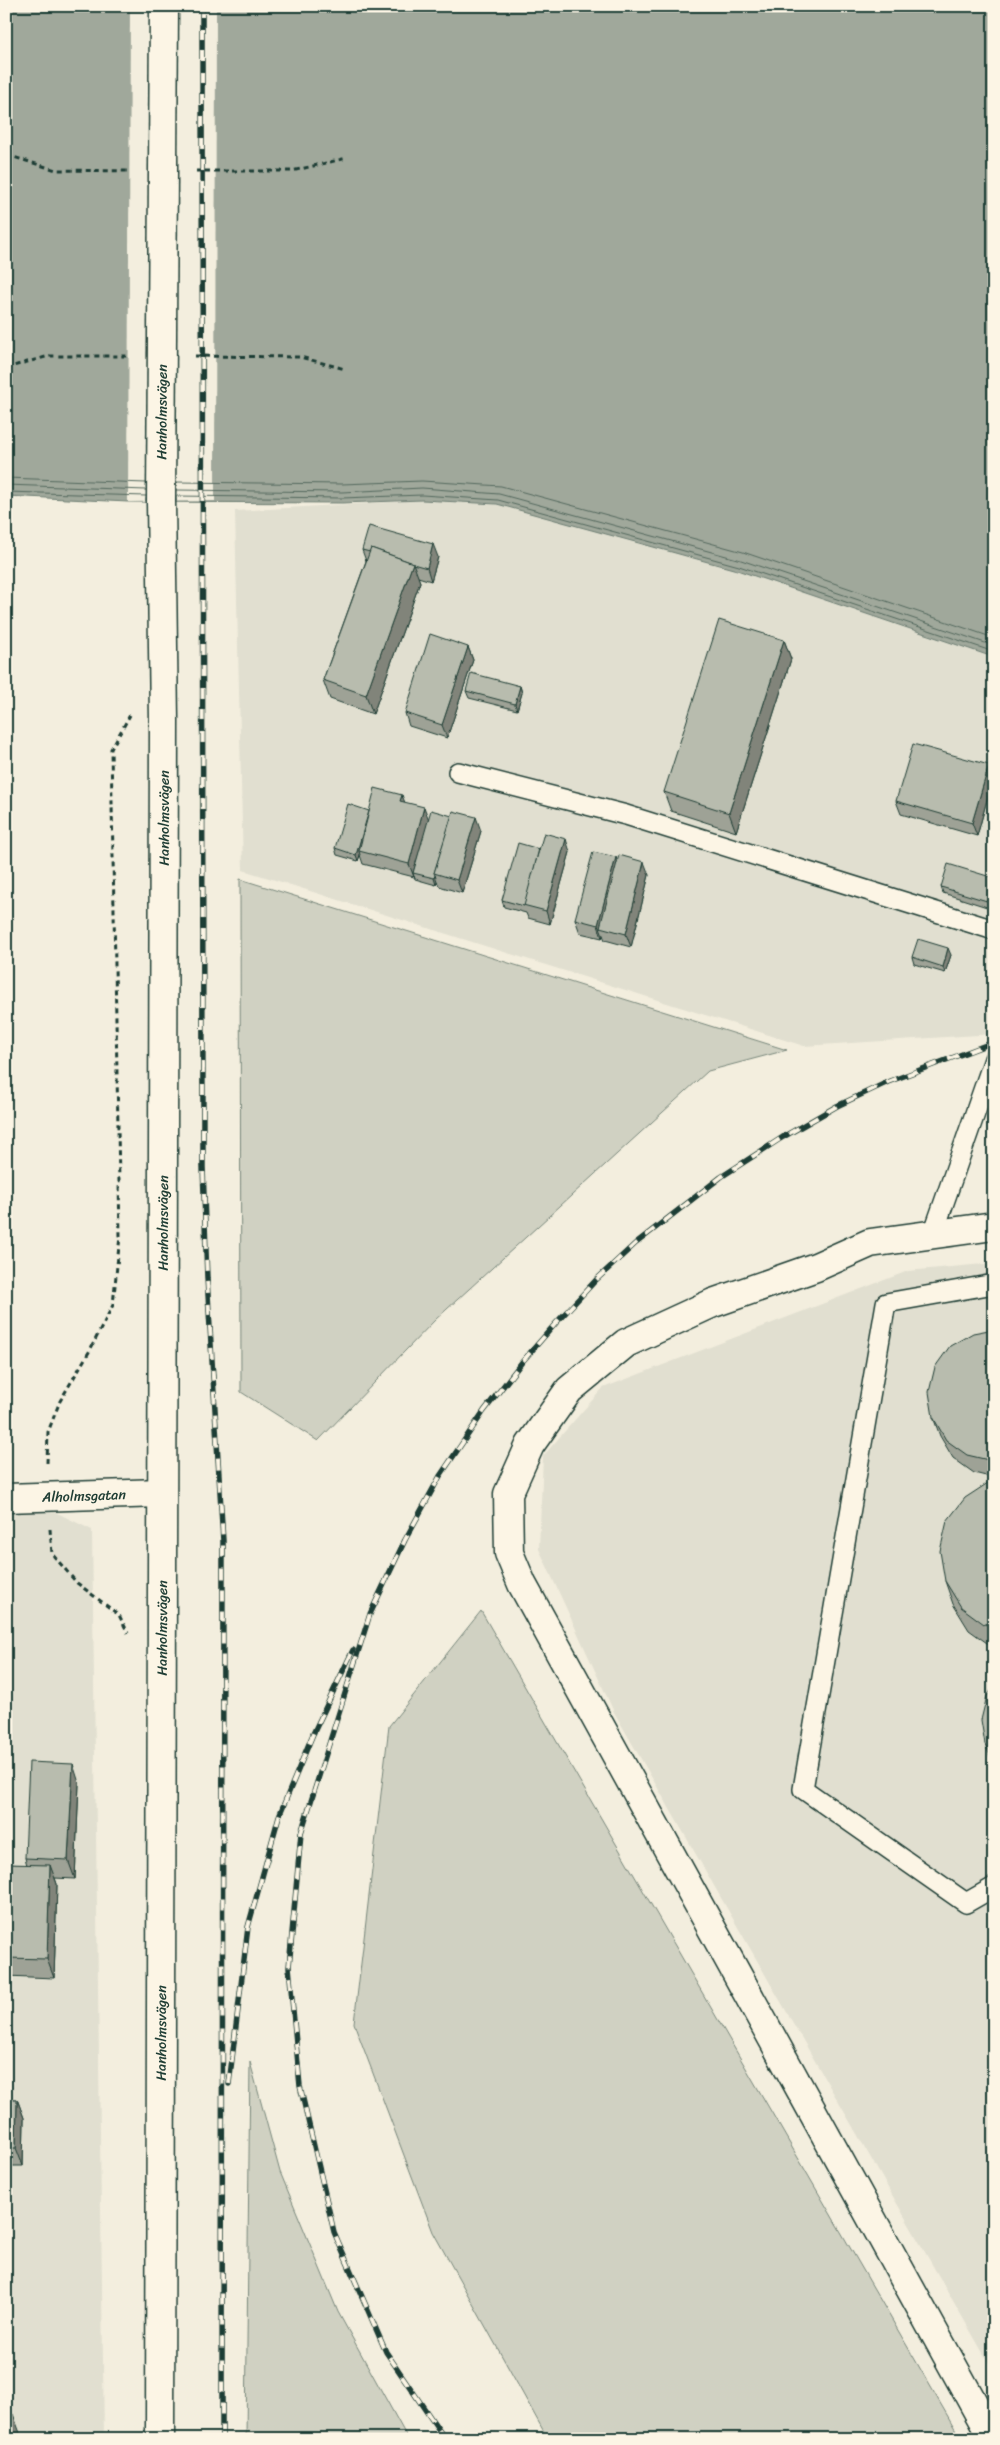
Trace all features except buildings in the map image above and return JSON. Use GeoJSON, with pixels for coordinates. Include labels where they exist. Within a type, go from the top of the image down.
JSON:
{"type":"FeatureCollection","features":[{"type":"Feature","properties":{"kind":"street","name":"Hanholmsvägen"},"geometry":{"type":"LineString","coordinates":[[160,2439],[164,731],[161,501],[164,6]]}},
{"type":"Feature","properties":{"kind":"street"},"geometry":{"type":"LineString","coordinates":[[994,1226],[870,1243],[816,1267],[713,1303],[626,1343],[568,1390],[530,1445],[508,1494],[509,1553],[527,1592],[994,2439]]}},
{"type":"Feature","properties":{"kind":"street","name":"Alholmsgatan"},"geometry":{"type":"LineString","coordinates":[[6,1498],[161,1493]]}},
{"type":"Feature","properties":{"kind":"lane"},"geometry":{"type":"LineString","coordinates":[[458,772],[626,815],[994,930]]}},
{"type":"Feature","properties":{"kind":"lane"},"geometry":{"type":"LineString","coordinates":[[933,1234],[994,1060]]}},
{"type":"Feature","properties":{"kind":"lane"},"geometry":{"type":"LineString","coordinates":[[994,1284],[886,1303],[803,1789],[966,1903],[994,1887]]}},
{"type":"Feature","properties":{"kind":"shaded area"},"geometry":{"type":"Polygon","coordinates":[[[422,500],[497,504],[737,570],[994,656],[994,1034],[804,1046],[243,870],[235,511],[422,500]]]}},
{"type":"Feature","properties":{"kind":"shaded area"},"geometry":{"type":"Polygon","coordinates":[[[240,879],[787,1050],[708,1071],[435,1320],[318,1441],[241,1392],[240,879]]]}},
{"type":"Feature","properties":{"kind":"shaded area"},"geometry":{"type":"Polygon","coordinates":[[[994,1263],[994,2372],[614,1712],[539,1549],[543,1456],[603,1388],[908,1271],[994,1263]]]}},
{"type":"Feature","properties":{"kind":"shaded area"},"geometry":{"type":"Polygon","coordinates":[[[6,1488],[92,1530],[104,2439],[6,2439],[6,1488]]]}},
{"type":"Feature","properties":{"kind":"shaded area"},"geometry":{"type":"Polygon","coordinates":[[[481,1611],[961,2439],[548,2439],[433,2232],[354,2023],[389,1726],[481,1611]]]}},
{"type":"Feature","properties":{"kind":"shaded area"},"geometry":{"type":"Polygon","coordinates":[[[250,2062],[280,2172],[338,2312],[408,2439],[246,2439],[250,2062]]]}},
{"type":"Feature","properties":{"kind":"water"},"geometry":{"type":"Polygon","coordinates":[[[6,6],[994,6],[993,657],[737,570],[497,504],[422,500],[342,503],[128,502],[6,496],[6,6]]]}},
{"type":"Feature","properties":{"kind":"pier"},"geometry":{"type":"Polygon","coordinates":[[[130,6],[216,6],[215,501],[128,502],[130,6]]]}},
{"type":"Feature","properties":{"kind":"railway"},"geometry":{"type":"LineString","coordinates":[[202,6],[203,1167],[207,1278],[223,1541],[222,2439]]}},
{"type":"Feature","properties":{"kind":"railway"},"geometry":{"type":"LineString","coordinates":[[445,2439],[386,2352],[334,2232],[300,2086],[289,1967],[301,1833],[370,1614],[405,1540],[440,1476],[484,1411],[522,1362],[556,1323],[596,1280],[636,1243],[721,1177],[783,1137],[837,1106],[888,1082],[994,1042]]}},
{"type":"Feature","properties":{"kind":"railway"},"geometry":{"type":"LineString","coordinates":[[229,2084],[248,1927],[279,1816],[313,1734],[353,1650]]}}]}
